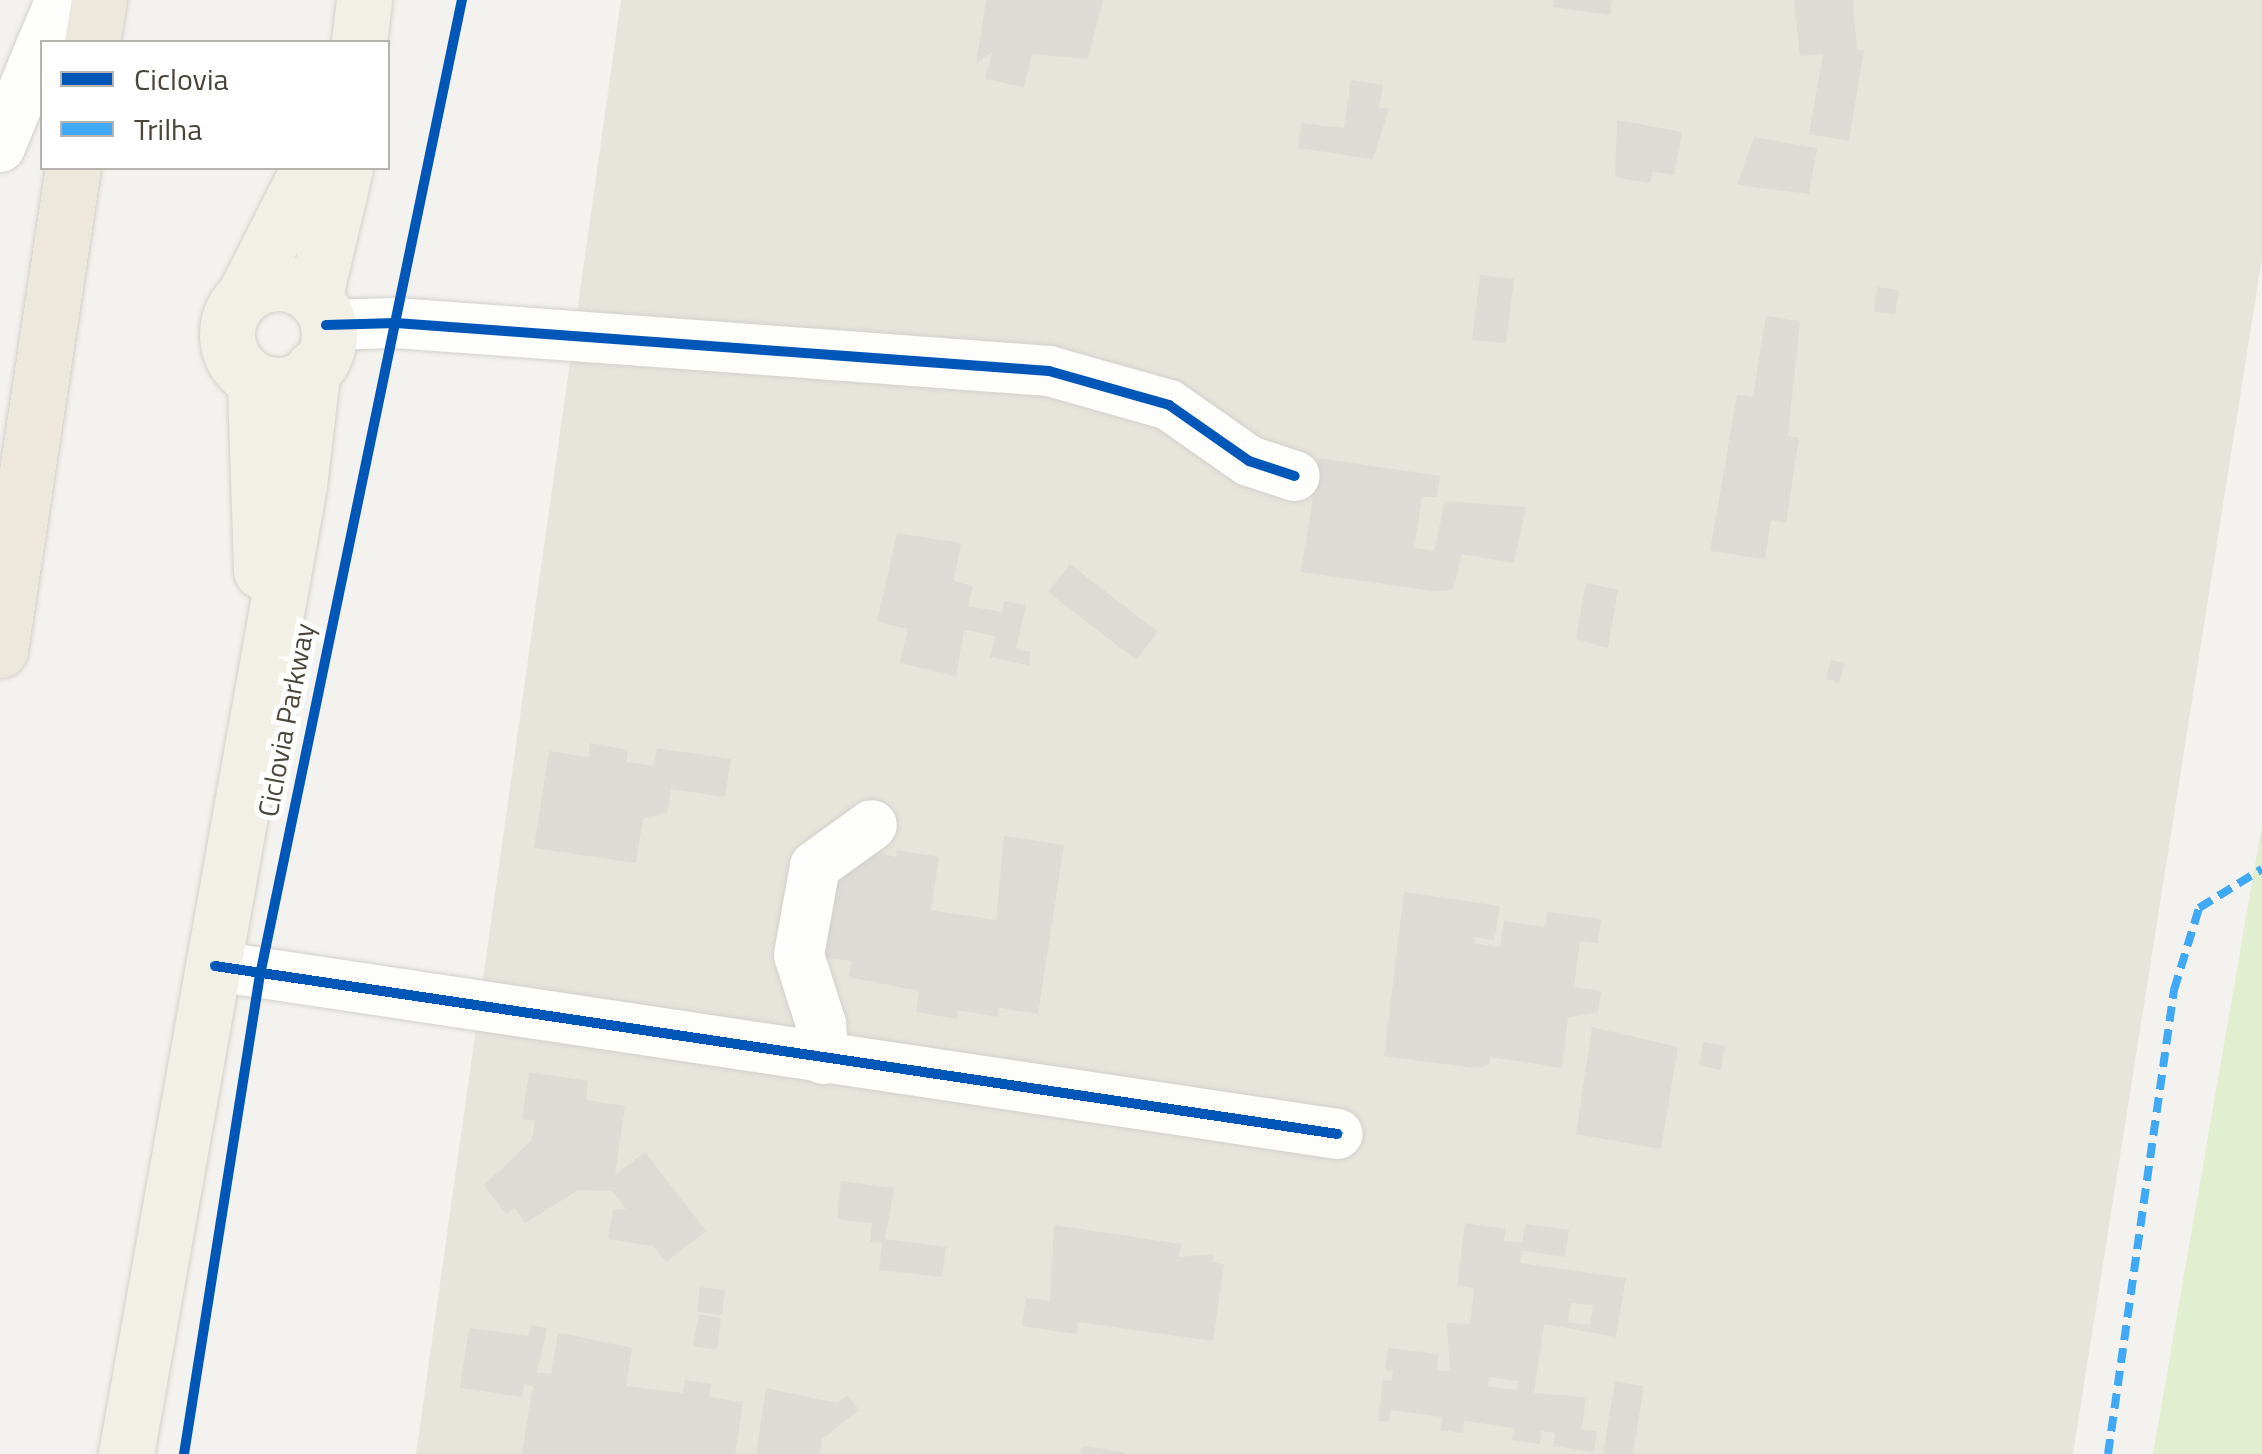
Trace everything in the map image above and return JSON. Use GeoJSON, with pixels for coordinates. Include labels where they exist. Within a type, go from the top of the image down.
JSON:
{"type":"FeatureCollection","features":[{"type":"Feature","properties":{"kind":"highway"},"geometry":{"type":"LineString","coordinates":[[92,40],[99,0]]}},
{"type":"Feature","properties":{"kind":"highway"},"geometry":{"type":"LineString","coordinates":[[0,650],[72,170]]}},
{"type":"Feature","properties":{"kind":"main road"},"geometry":{"type":"LineString","coordinates":[[358,40],[364,0]]}},
{"type":"Feature","properties":{"kind":"main road"},"geometry":{"type":"LineString","coordinates":[[268,628],[256,387],[231,348],[233,315],[307,170]]}},
{"type":"Feature","properties":{"kind":"main road"},"geometry":{"type":"LineString","coordinates":[[126,1454],[215,966],[268,628],[299,485],[318,329],[345,170]]}},
{"type":"Feature","properties":{"kind":"main road"},"geometry":{"type":"LineString","coordinates":[[246,292],[269,278],[295,280],[318,329],[300,385],[256,387]]}},
{"type":"Feature","properties":{"kind":"street"},"geometry":{"type":"LineString","coordinates":[[44,40],[61,0]]}},
{"type":"Feature","properties":{"kind":"street"},"geometry":{"type":"LineString","coordinates":[[0,146],[40,50]]}},
{"type":"Feature","properties":{"kind":"street"},"geometry":{"type":"LineString","coordinates":[[318,329],[415,324],[1049,371],[1169,405],[1249,460],[1295,476]]}},
{"type":"Feature","properties":{"kind":"street"},"geometry":{"type":"LineString","coordinates":[[823,1058],[822,1024],[800,955],[815,866],[872,825]]}},
{"type":"Feature","properties":{"kind":"street"},"geometry":{"type":"LineString","coordinates":[[215,966],[1338,1134]]}},
{"type":"Feature","properties":{"kind":"shaded area"},"geometry":{"type":"Polygon","coordinates":[[[621,0],[2262,0],[2262,258],[2073,1454],[416,1454],[621,0]]]}},
{"type":"Feature","properties":{"kind":"green space"},"geometry":{"type":"Polygon","coordinates":[[[2262,825],[2262,1454],[2153,1454],[2262,825]]]}},
{"type":"Feature","properties":{"kind":"building"},"geometry":{"type":"Polygon","coordinates":[[[986,0],[1103,0],[1088,59],[1032,54],[1024,87],[985,79],[992,52],[976,64],[986,0]]]}},
{"type":"Feature","properties":{"kind":"building"},"geometry":{"type":"Polygon","coordinates":[[[1554,0],[1612,0],[1610,15],[1553,7],[1554,0]]]}},
{"type":"Feature","properties":{"kind":"building"},"geometry":{"type":"Polygon","coordinates":[[[1794,0],[1853,0],[1857,50],[1864,50],[1849,141],[1809,134],[1823,54],[1800,56],[1794,0]]]}},
{"type":"Feature","properties":{"kind":"building"},"geometry":{"type":"Polygon","coordinates":[[[1351,80],[1383,85],[1379,107],[1389,109],[1373,159],[1298,148],[1301,123],[1344,128],[1351,80]]]}},
{"type":"Feature","properties":{"kind":"building"},"geometry":{"type":"Polygon","coordinates":[[[1617,120],[1682,132],[1674,175],[1653,172],[1650,183],[1615,177],[1617,120]]]}},
{"type":"Feature","properties":{"kind":"building"},"geometry":{"type":"Polygon","coordinates":[[[1754,137],[1817,148],[1809,194],[1737,185],[1754,137]]]}},
{"type":"Feature","properties":{"kind":"building"},"geometry":{"type":"Polygon","coordinates":[[[1480,275],[1514,279],[1506,343],[1472,340],[1480,275]]]}},
{"type":"Feature","properties":{"kind":"building"},"geometry":{"type":"Polygon","coordinates":[[[1877,287],[1899,290],[1895,314],[1874,312],[1877,287]]]}},
{"type":"Feature","properties":{"kind":"building"},"geometry":{"type":"Polygon","coordinates":[[[1766,316],[1800,321],[1788,436],[1799,438],[1786,523],[1771,520],[1765,559],[1710,551],[1737,395],[1753,397],[1766,316]]]}},
{"type":"Feature","properties":{"kind":"building"},"geometry":{"type":"Polygon","coordinates":[[[1319,458],[1440,476],[1437,497],[1422,497],[1414,548],[1434,551],[1445,501],[1526,507],[1514,563],[1462,554],[1453,590],[1432,591],[1301,572],[1319,458]]]}},
{"type":"Feature","properties":{"kind":"building"},"geometry":{"type":"Polygon","coordinates":[[[897,533],[961,543],[954,581],[973,586],[968,606],[1002,612],[1004,601],[1026,605],[1016,649],[1030,652],[1030,666],[990,657],[995,636],[964,630],[956,676],[900,663],[908,629],[877,622],[897,533]]]}},
{"type":"Feature","properties":{"kind":"building"},"geometry":{"type":"Polygon","coordinates":[[[1070,564],[1158,632],[1136,660],[1048,592],[1070,564]]]}},
{"type":"Feature","properties":{"kind":"building"},"geometry":{"type":"Polygon","coordinates":[[[1586,583],[1618,590],[1608,648],[1576,639],[1586,583]]]}},
{"type":"Feature","properties":{"kind":"building"},"geometry":{"type":"Polygon","coordinates":[[[1831,660],[1845,663],[1839,683],[1826,679],[1831,660]]]}},
{"type":"Feature","properties":{"kind":"building"},"geometry":{"type":"Polygon","coordinates":[[[590,743],[628,750],[626,762],[654,766],[657,748],[731,759],[725,797],[671,789],[667,813],[643,818],[636,863],[534,848],[549,751],[588,757],[590,743]]]}},
{"type":"Feature","properties":{"kind":"building"},"geometry":{"type":"Polygon","coordinates":[[[1004,836],[1064,845],[1038,1014],[999,1008],[998,1017],[958,1010],[957,1019],[916,1012],[919,991],[849,977],[852,961],[821,957],[838,841],[896,857],[897,850],[939,857],[931,910],[996,920],[1004,836]]]}},
{"type":"Feature","properties":{"kind":"building"},"geometry":{"type":"Polygon","coordinates":[[[1404,892],[1500,906],[1494,940],[1474,937],[1473,943],[1500,947],[1504,921],[1545,927],[1547,912],[1601,919],[1598,943],[1580,941],[1574,987],[1601,991],[1598,1012],[1568,1018],[1562,1068],[1490,1057],[1489,1065],[1475,1068],[1384,1056],[1404,892]]]}},
{"type":"Feature","properties":{"kind":"building"},"geometry":{"type":"Polygon","coordinates":[[[1592,1027],[1678,1047],[1661,1149],[1576,1134],[1592,1027]]]}},
{"type":"Feature","properties":{"kind":"building"},"geometry":{"type":"Polygon","coordinates":[[[1703,1042],[1725,1046],[1721,1070],[1699,1065],[1703,1042]]]}},
{"type":"Feature","properties":{"kind":"building"},"geometry":{"type":"Polygon","coordinates":[[[529,1072],[588,1081],[586,1100],[625,1106],[615,1175],[645,1152],[706,1231],[666,1262],[653,1246],[608,1239],[613,1210],[626,1209],[612,1191],[578,1190],[526,1223],[514,1208],[506,1214],[484,1185],[532,1140],[535,1121],[522,1119],[529,1072]]]}},
{"type":"Feature","properties":{"kind":"building"},"geometry":{"type":"Polygon","coordinates":[[[841,1181],[894,1188],[885,1239],[946,1247],[942,1277],[879,1270],[882,1243],[870,1242],[872,1223],[837,1219],[841,1181]]]}},
{"type":"Feature","properties":{"kind":"building"},"geometry":{"type":"Polygon","coordinates":[[[1465,1223],[1506,1229],[1504,1241],[1522,1243],[1525,1224],[1569,1230],[1565,1257],[1522,1251],[1520,1263],[1626,1278],[1616,1337],[1544,1324],[1534,1393],[1586,1397],[1582,1430],[1597,1431],[1594,1452],[1553,1446],[1555,1433],[1541,1431],[1540,1444],[1512,1440],[1514,1428],[1464,1421],[1463,1433],[1440,1430],[1442,1417],[1391,1410],[1389,1422],[1378,1421],[1383,1380],[1391,1381],[1393,1371],[1385,1370],[1388,1348],[1439,1354],[1437,1370],[1450,1371],[1447,1323],[1470,1324],[1474,1288],[1457,1286],[1465,1223]],[[1571,1303],[1568,1322],[1590,1325],[1593,1305],[1571,1303]],[[1489,1377],[1488,1387],[1517,1390],[1518,1381],[1489,1377]]]}},
{"type":"Feature","properties":{"kind":"building"},"geometry":{"type":"Polygon","coordinates":[[[1054,1225],[1181,1244],[1179,1257],[1214,1254],[1213,1262],[1224,1264],[1213,1341],[1078,1322],[1076,1334],[1022,1326],[1026,1298],[1050,1301],[1054,1225]]]}},
{"type":"Feature","properties":{"kind":"building"},"geometry":{"type":"Polygon","coordinates":[[[700,1287],[725,1290],[722,1315],[697,1312],[700,1287]]]}},
{"type":"Feature","properties":{"kind":"building"},"geometry":{"type":"Polygon","coordinates":[[[699,1314],[721,1318],[717,1350],[693,1346],[699,1314]]]}},
{"type":"Feature","properties":{"kind":"building"},"geometry":{"type":"Polygon","coordinates":[[[531,1325],[547,1328],[537,1372],[551,1374],[558,1334],[567,1334],[632,1348],[626,1386],[683,1393],[685,1380],[711,1384],[709,1397],[743,1402],[735,1454],[522,1454],[533,1386],[524,1384],[522,1397],[460,1388],[469,1328],[528,1336],[531,1325]]]}},
{"type":"Feature","properties":{"kind":"building"},"geometry":{"type":"Polygon","coordinates":[[[1615,1381],[1644,1386],[1633,1454],[1603,1454],[1615,1381]]]}},
{"type":"Feature","properties":{"kind":"building"},"geometry":{"type":"Polygon","coordinates":[[[766,1388],[837,1403],[848,1395],[859,1410],[822,1439],[820,1454],[756,1454],[766,1388]]]}},
{"type":"Feature","properties":{"kind":"building"},"geometry":{"type":"Polygon","coordinates":[[[1082,1446],[1124,1452],[1124,1454],[1081,1454],[1082,1446]]]}},
{"type":"Feature","properties":{"kind":"marked path"},"geometry":{"type":"LineString","coordinates":[[2108,1454],[2174,990],[2199,908],[2262,869]]}},
{"type":"Feature","properties":{"kind":"cycle path","name":"Ciclovia Parkway"},"geometry":{"type":"LineString","coordinates":[[184,1454],[260,975],[462,0]]}},
{"type":"Feature","properties":{"kind":"cycle path"},"geometry":{"type":"LineString","coordinates":[[326,325],[396,323],[1049,371],[1169,405],[1249,461],[1295,476]]}},
{"type":"Feature","properties":{"kind":"cycle path"},"geometry":{"type":"LineString","coordinates":[[215,966],[1338,1134]]}}]}
